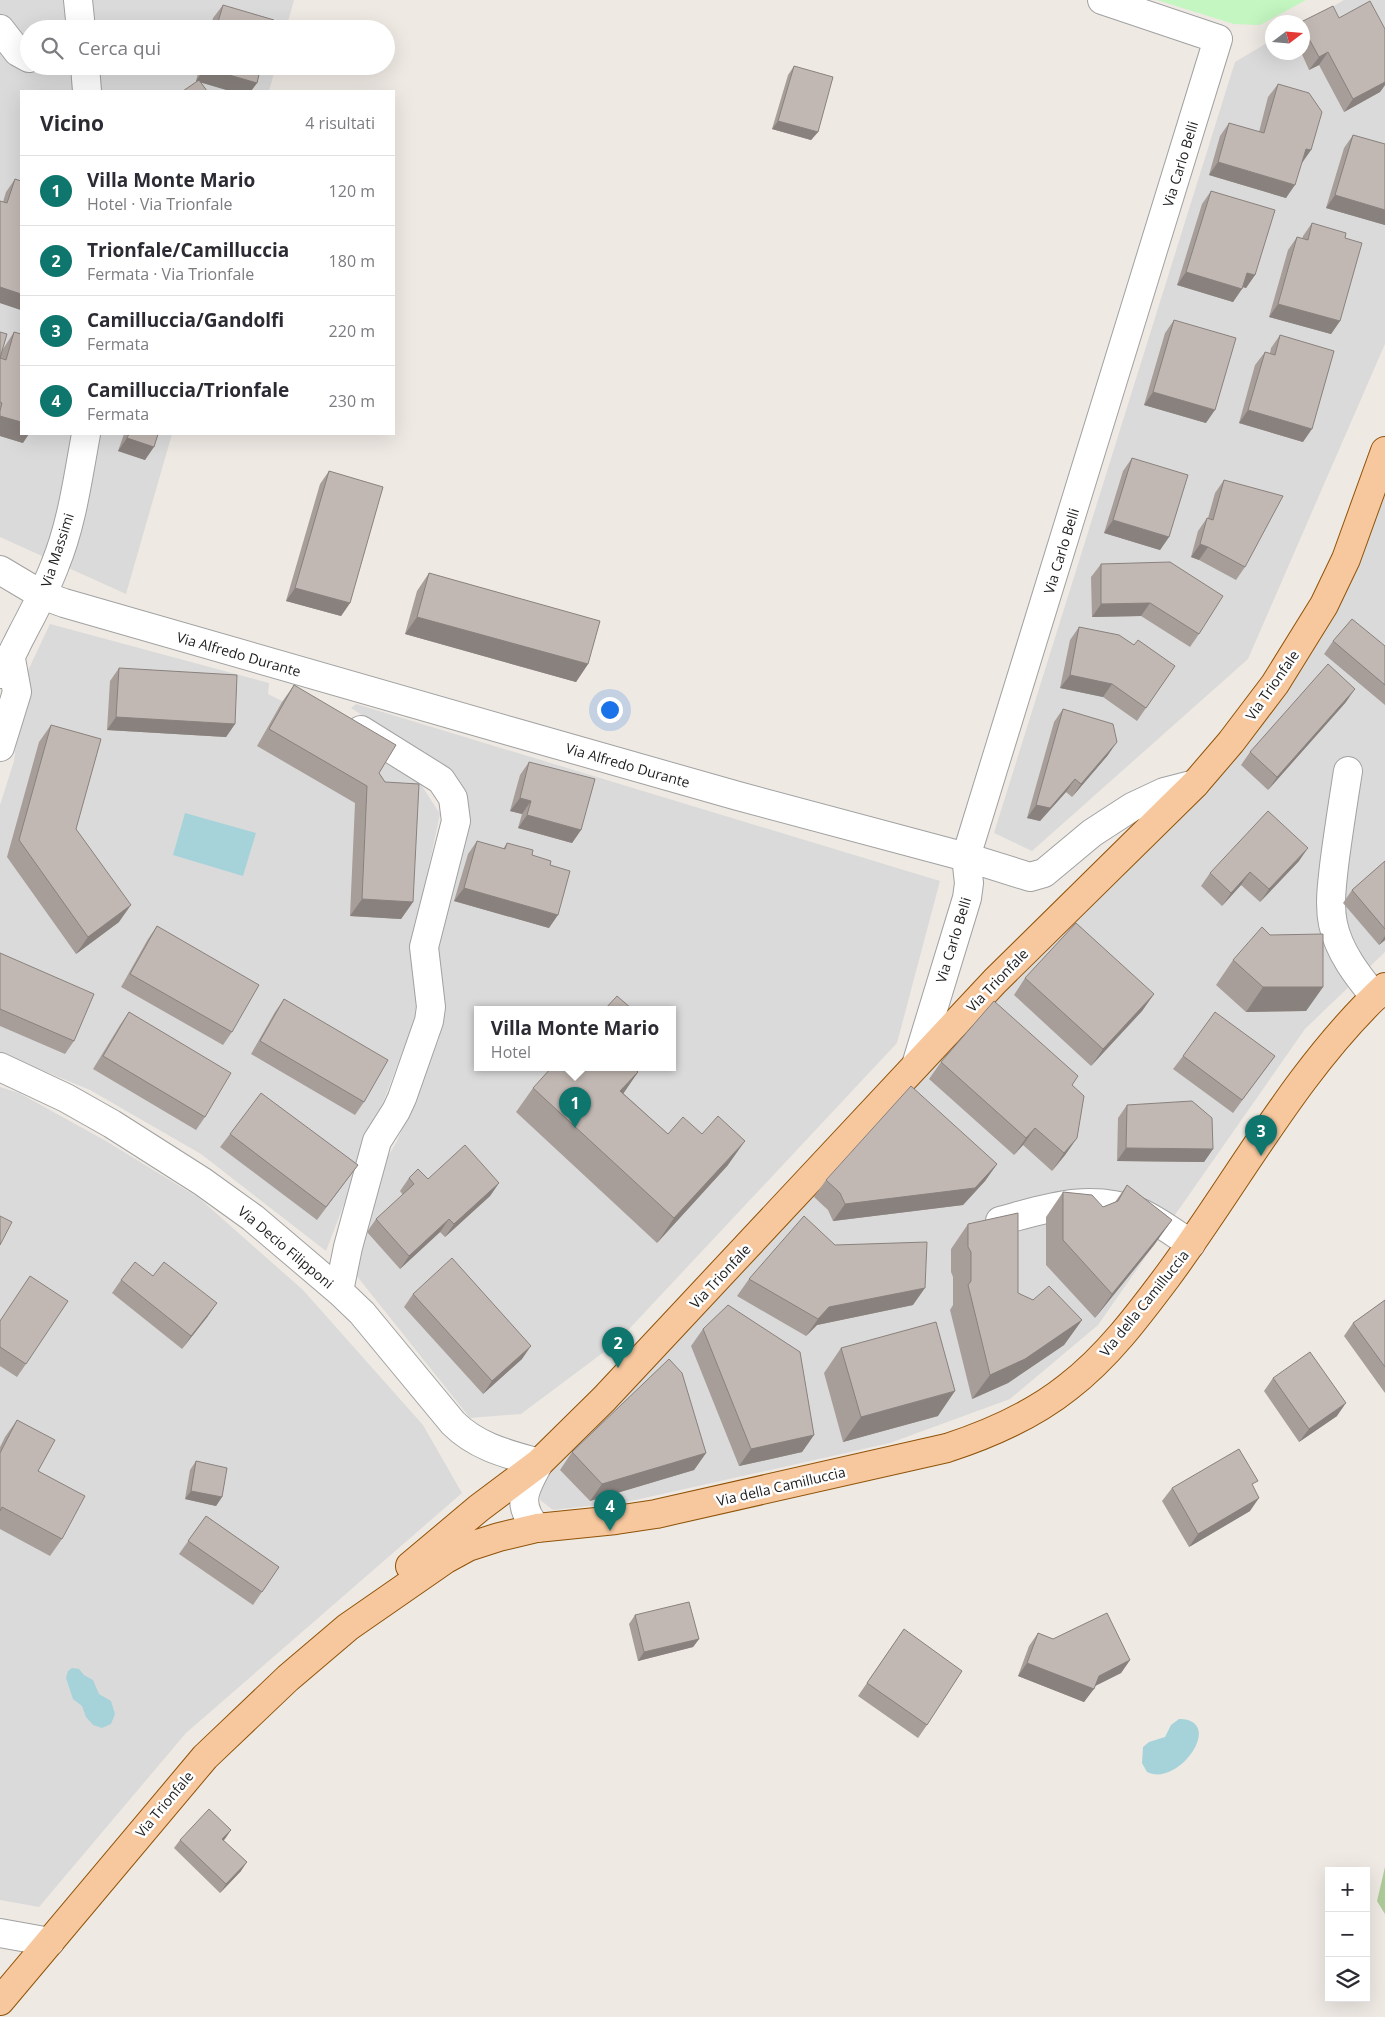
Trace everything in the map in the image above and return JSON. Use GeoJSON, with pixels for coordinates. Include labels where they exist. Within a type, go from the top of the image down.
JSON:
{"type":"FeatureCollection","features":[{"type":"Feature","properties":{"kind":"main road","name":"Via Trionfale"},"geometry":{"type":"LineString","coordinates":[[348,1627],[373,1600],[439,1540],[539,1463],[604,1400],[995,981],[1195,784],[1232,742],[1261,704],[1324,605],[1346,559],[1385,451]]}},
{"type":"Feature","properties":{"kind":"main road","name":"Via della Camilluccia"},"geometry":{"type":"LineString","coordinates":[[537,1528],[656,1514],[928,1453],[990,1432],[1045,1403],[1089,1370],[1140,1312],[1191,1244],[1295,1089],[1336,1038],[1380,992]]}},
{"type":"Feature","properties":{"kind":"main road","name":"Via Trionfale"},"geometry":{"type":"LineString","coordinates":[[0,2001],[140,1832],[205,1757],[281,1684],[348,1627],[457,1552],[499,1537],[537,1528]]}},
{"type":"Feature","properties":{"kind":"street"},"geometry":{"type":"LineString","coordinates":[[78,0],[80,20]]}},
{"type":"Feature","properties":{"kind":"street","name":"Via Carlo Belli"},"geometry":{"type":"LineString","coordinates":[[916,1065],[967,898],[966,857],[1218,39],[1102,0]]}},
{"type":"Feature","properties":{"kind":"street"},"geometry":{"type":"LineString","coordinates":[[0,29],[20,53]]}},
{"type":"Feature","properties":{"kind":"street"},"geometry":{"type":"LineString","coordinates":[[86,75],[87,90]]}},
{"type":"Feature","properties":{"kind":"street","name":"Via Massimi"},"geometry":{"type":"LineString","coordinates":[[0,747],[17,692],[5,667],[42,595],[64,539],[86,435]]}},
{"type":"Feature","properties":{"kind":"street","name":"Via Alfredo Durante"},"geometry":{"type":"LineString","coordinates":[[0,570],[42,595],[172,634],[738,796],[966,857],[1026,876],[1036,877],[1048,871],[1092,833],[1132,806],[1164,792],[1195,784]]}},
{"type":"Feature","properties":{"kind":"street"},"geometry":{"type":"LineString","coordinates":[[340,1291],[348,1247],[377,1141],[402,1098],[429,1021],[431,1007],[424,947],[456,821],[453,798],[441,780],[412,760],[343,720]]}},
{"type":"Feature","properties":{"kind":"street"},"geometry":{"type":"LineString","coordinates":[[1348,771],[1331,893],[1333,923],[1348,962],[1380,992]]}},
{"type":"Feature","properties":{"kind":"street","name":"Via Decio Filipponi"},"geometry":{"type":"LineString","coordinates":[[0,1067],[66,1098],[112,1124],[203,1182],[253,1218],[340,1291],[378,1332],[464,1434],[494,1450],[539,1463]]}},
{"type":"Feature","properties":{"kind":"street"},"geometry":{"type":"LineString","coordinates":[[1000,1221],[1078,1202],[1108,1204],[1140,1213],[1191,1244]]}},
{"type":"Feature","properties":{"kind":"street","name":"Via Trionfale"},"geometry":{"type":"LineString","coordinates":[[537,1528],[526,1513],[524,1502],[527,1483],[539,1463]]}},
{"type":"Feature","properties":{"kind":"street"},"geometry":{"type":"LineString","coordinates":[[0,1933],[50,1942]]}},
{"type":"Feature","properties":{"kind":"shaded area"},"geometry":{"type":"Polygon","coordinates":[[[0,0],[294,0],[288,20],[20,20],[20,75],[273,75],[269,90],[20,90],[20,435],[172,435],[126,594],[0,537],[0,0]]]}},
{"type":"Feature","properties":{"kind":"shaded area"},"geometry":{"type":"Polygon","coordinates":[[[1344,0],[1385,0],[1385,344],[1248,659],[1032,851],[994,833],[1235,62],[1265,44],[1265,60],[1310,60],[1310,20],[1344,0]]]}},
{"type":"Feature","properties":{"kind":"shaded area"},"geometry":{"type":"Polygon","coordinates":[[[1385,495],[1385,952],[1305,1029],[1098,1325],[1010,1399],[890,1443],[631,1501],[553,1510],[540,1500],[542,1479],[558,1465],[702,1309],[900,1103],[1069,923],[1238,756],[1336,612],[1371,533],[1385,495]]]}},
{"type":"Feature","properties":{"kind":"shaded area"},"geometry":{"type":"Polygon","coordinates":[[[50,624],[269,683],[268,694],[374,747],[422,786],[440,814],[413,941],[419,966],[417,1014],[326,1251],[201,1154],[90,1090],[0,1053],[0,805],[14,761],[23,681],[50,624]]]}},
{"type":"Feature","properties":{"kind":"shaded area"},"geometry":{"type":"Polygon","coordinates":[[[356,704],[940,881],[897,1043],[616,1343],[521,1414],[470,1418],[356,1275],[383,1165],[397,1141],[439,1039],[441,1005],[434,940],[450,772],[351,708],[356,704]]]}},
{"type":"Feature","properties":{"kind":"shaded area"},"geometry":{"type":"Polygon","coordinates":[[[0,1087],[19,1093],[106,1141],[199,1198],[303,1290],[423,1425],[462,1493],[186,1733],[39,1907],[0,1900],[0,1087]]]}},
{"type":"Feature","properties":{"kind":"green space"},"geometry":{"type":"Polygon","coordinates":[[[1157,0],[1306,0],[1278,15],[1265,15],[1265,22],[1260,25],[1234,24],[1157,0]]]}},
{"type":"Feature","properties":{"kind":"green space"},"geometry":{"type":"Polygon","coordinates":[[[1385,1867],[1385,1914],[1377,1901],[1385,1867]]]}},
{"type":"Feature","properties":{"kind":"water"},"geometry":{"type":"Polygon","coordinates":[[[185,813],[256,833],[243,876],[173,855],[185,813]]]}},
{"type":"Feature","properties":{"kind":"water"},"geometry":{"type":"Polygon","coordinates":[[[72,1668],[79,1669],[84,1675],[93,1680],[99,1694],[111,1701],[115,1714],[111,1724],[102,1728],[93,1725],[86,1717],[82,1706],[73,1699],[66,1678],[68,1671],[72,1668]]]}},
{"type":"Feature","properties":{"kind":"water"},"geometry":{"type":"Polygon","coordinates":[[[1179,1719],[1192,1722],[1198,1730],[1198,1740],[1193,1752],[1184,1762],[1172,1770],[1159,1774],[1147,1772],[1142,1763],[1143,1747],[1149,1742],[1165,1737],[1171,1725],[1179,1719]]]}},
{"type":"Feature","properties":{"kind":"building"},"geometry":{"type":"Polygon","coordinates":[[[1370,1],[1385,29],[1385,82],[1353,99],[1328,52],[1319,57],[1310,41],[1310,18],[1333,6],[1339,18],[1370,1]]]}},
{"type":"Feature","properties":{"kind":"building"},"geometry":{"type":"Polygon","coordinates":[[[223,5],[274,20],[219,20],[223,5]]]}},
{"type":"Feature","properties":{"kind":"building"},"geometry":{"type":"Polygon","coordinates":[[[794,66],[833,77],[818,132],[778,121],[794,66]]]}},
{"type":"Feature","properties":{"kind":"building"},"geometry":{"type":"Polygon","coordinates":[[[229,75],[259,75],[257,83],[229,75]]]}},
{"type":"Feature","properties":{"kind":"building"},"geometry":{"type":"Polygon","coordinates":[[[199,80],[206,90],[184,90],[199,80]]]}},
{"type":"Feature","properties":{"kind":"building"},"geometry":{"type":"Polygon","coordinates":[[[1278,84],[1309,93],[1322,112],[1311,150],[1306,149],[1295,185],[1218,162],[1229,123],[1264,133],[1278,84]]]}},
{"type":"Feature","properties":{"kind":"building"},"geometry":{"type":"Polygon","coordinates":[[[1353,135],[1385,144],[1385,210],[1335,195],[1353,135]]]}},
{"type":"Feature","properties":{"kind":"building"},"geometry":{"type":"Polygon","coordinates":[[[15,179],[20,181],[20,294],[0,287],[0,201],[7,203],[15,179]]]}},
{"type":"Feature","properties":{"kind":"building"},"geometry":{"type":"Polygon","coordinates":[[[1211,191],[1275,210],[1255,275],[1247,273],[1242,289],[1186,272],[1211,191]]]}},
{"type":"Feature","properties":{"kind":"building"},"geometry":{"type":"Polygon","coordinates":[[[1312,223],[1346,233],[1345,238],[1362,243],[1340,321],[1278,304],[1297,237],[1308,240],[1312,223]]]}},
{"type":"Feature","properties":{"kind":"building"},"geometry":{"type":"Polygon","coordinates":[[[1174,320],[1236,338],[1215,410],[1153,392],[1174,320]]]}},
{"type":"Feature","properties":{"kind":"building"},"geometry":{"type":"Polygon","coordinates":[[[0,332],[7,334],[0,358],[0,332]]]}},
{"type":"Feature","properties":{"kind":"building"},"geometry":{"type":"Polygon","coordinates":[[[14,332],[20,334],[20,422],[0,416],[2,403],[0,402],[0,358],[6,360],[14,332]]]}},
{"type":"Feature","properties":{"kind":"building"},"geometry":{"type":"Polygon","coordinates":[[[1280,335],[1334,351],[1312,429],[1248,410],[1265,352],[1275,355],[1280,335]]]}},
{"type":"Feature","properties":{"kind":"building"},"geometry":{"type":"Polygon","coordinates":[[[128,435],[158,435],[154,447],[127,438],[128,435]]]}},
{"type":"Feature","properties":{"kind":"building"},"geometry":{"type":"Polygon","coordinates":[[[1132,458],[1188,475],[1169,537],[1113,520],[1132,458]]]}},
{"type":"Feature","properties":{"kind":"building"},"geometry":{"type":"Polygon","coordinates":[[[329,471],[383,487],[350,603],[295,588],[329,471]]]}},
{"type":"Feature","properties":{"kind":"building"},"geometry":{"type":"Polygon","coordinates":[[[1224,480],[1283,496],[1245,567],[1200,544],[1207,518],[1213,520],[1224,480]]]}},
{"type":"Feature","properties":{"kind":"building"},"geometry":{"type":"Polygon","coordinates":[[[1170,562],[1223,596],[1199,634],[1150,603],[1101,604],[1101,564],[1170,562]]]}},
{"type":"Feature","properties":{"kind":"building"},"geometry":{"type":"Polygon","coordinates":[[[429,573],[600,621],[588,664],[417,617],[429,573]]]}},
{"type":"Feature","properties":{"kind":"building"},"geometry":{"type":"Polygon","coordinates":[[[1352,619],[1385,646],[1385,685],[1333,641],[1352,619]]]}},
{"type":"Feature","properties":{"kind":"building"},"geometry":{"type":"Polygon","coordinates":[[[1079,627],[1119,635],[1134,645],[1138,640],[1175,666],[1146,708],[1112,684],[1070,675],[1079,627]]]}},
{"type":"Feature","properties":{"kind":"building"},"geometry":{"type":"Polygon","coordinates":[[[1328,664],[1355,689],[1277,777],[1250,752],[1328,664]]]}},
{"type":"Feature","properties":{"kind":"building"},"geometry":{"type":"Polygon","coordinates":[[[119,668],[237,675],[235,724],[116,717],[119,668]]]}},
{"type":"Feature","properties":{"kind":"building"},"geometry":{"type":"Polygon","coordinates":[[[294,685],[396,745],[379,773],[385,782],[419,784],[413,902],[362,899],[367,786],[269,729],[294,685]]]}},
{"type":"Feature","properties":{"kind":"building"},"geometry":{"type":"Polygon","coordinates":[[[1063,709],[1113,724],[1117,742],[1081,784],[1075,779],[1050,808],[1036,805],[1063,709]]]}},
{"type":"Feature","properties":{"kind":"building"},"geometry":{"type":"Polygon","coordinates":[[[51,725],[101,739],[76,829],[131,905],[88,937],[19,840],[51,725]]]}},
{"type":"Feature","properties":{"kind":"building"},"geometry":{"type":"Polygon","coordinates":[[[529,762],[595,779],[581,830],[527,815],[531,801],[520,798],[529,762]]]}},
{"type":"Feature","properties":{"kind":"building"},"geometry":{"type":"Polygon","coordinates":[[[1268,811],[1308,848],[1269,889],[1250,872],[1231,893],[1210,873],[1268,811]]]}},
{"type":"Feature","properties":{"kind":"building"},"geometry":{"type":"Polygon","coordinates":[[[477,841],[505,849],[507,843],[533,850],[532,855],[551,861],[550,865],[570,871],[558,915],[464,888],[477,841]]]}},
{"type":"Feature","properties":{"kind":"building"},"geometry":{"type":"Polygon","coordinates":[[[1385,861],[1385,929],[1352,890],[1385,861]]]}},
{"type":"Feature","properties":{"kind":"building"},"geometry":{"type":"Polygon","coordinates":[[[1076,923],[1154,994],[1103,1049],[1025,978],[1076,923]]]}},
{"type":"Feature","properties":{"kind":"building"},"geometry":{"type":"Polygon","coordinates":[[[157,926],[259,985],[232,1032],[130,974],[157,926]]]}},
{"type":"Feature","properties":{"kind":"building"},"geometry":{"type":"Polygon","coordinates":[[[1262,927],[1270,935],[1323,934],[1323,987],[1263,987],[1233,960],[1262,927]]]}},
{"type":"Feature","properties":{"kind":"building"},"geometry":{"type":"Polygon","coordinates":[[[0,953],[94,994],[74,1041],[0,1009],[0,953]]]}},
{"type":"Feature","properties":{"kind":"building"},"geometry":{"type":"Polygon","coordinates":[[[617,996],[629,1006],[608,1006],[617,996]]]}},
{"type":"Feature","properties":{"kind":"building"},"geometry":{"type":"Polygon","coordinates":[[[284,999],[388,1060],[364,1102],[260,1041],[284,999]]]}},
{"type":"Feature","properties":{"kind":"building"},"geometry":{"type":"Polygon","coordinates":[[[994,1001],[1078,1076],[1072,1085],[1084,1096],[1077,1138],[1064,1153],[1035,1128],[1026,1138],[941,1062],[994,1001]]]}},
{"type":"Feature","properties":{"kind":"building"},"geometry":{"type":"Polygon","coordinates":[[[129,1012],[231,1073],[205,1117],[103,1056],[129,1012]]]}},
{"type":"Feature","properties":{"kind":"building"},"geometry":{"type":"Polygon","coordinates":[[[1215,1012],[1275,1056],[1242,1100],[1183,1056],[1215,1012]]]}},
{"type":"Feature","properties":{"kind":"building"},"geometry":{"type":"Polygon","coordinates":[[[548,1071],[637,1071],[638,1072],[620,1091],[668,1134],[683,1117],[702,1134],[718,1116],[745,1141],[674,1218],[533,1088],[548,1071]]]}},
{"type":"Feature","properties":{"kind":"building"},"geometry":{"type":"Polygon","coordinates":[[[911,1086],[997,1164],[975,1188],[845,1204],[840,1193],[826,1180],[911,1086]]]}},
{"type":"Feature","properties":{"kind":"building"},"geometry":{"type":"Polygon","coordinates":[[[261,1093],[358,1165],[326,1207],[230,1134],[261,1093]]]}},
{"type":"Feature","properties":{"kind":"building"},"geometry":{"type":"Polygon","coordinates":[[[1192,1101],[1212,1118],[1213,1149],[1126,1148],[1127,1105],[1192,1101]]]}},
{"type":"Feature","properties":{"kind":"building"},"geometry":{"type":"Polygon","coordinates":[[[465,1145],[499,1183],[454,1224],[449,1219],[409,1256],[376,1219],[414,1184],[409,1178],[418,1169],[428,1179],[465,1145]]]}},
{"type":"Feature","properties":{"kind":"building"},"geometry":{"type":"Polygon","coordinates":[[[1127,1185],[1172,1220],[1112,1294],[1063,1240],[1063,1192],[1092,1195],[1103,1207],[1118,1201],[1127,1185]]]}},
{"type":"Feature","properties":{"kind":"building"},"geometry":{"type":"Polygon","coordinates":[[[1018,1213],[1018,1293],[1033,1300],[1049,1286],[1082,1320],[1025,1359],[990,1375],[968,1285],[971,1281],[971,1252],[968,1247],[968,1224],[1018,1213]]]}},
{"type":"Feature","properties":{"kind":"building"},"geometry":{"type":"Polygon","coordinates":[[[0,1216],[12,1222],[0,1245],[0,1216]]]}},
{"type":"Feature","properties":{"kind":"building"},"geometry":{"type":"Polygon","coordinates":[[[804,1216],[835,1245],[927,1242],[925,1288],[829,1307],[818,1319],[749,1279],[804,1216]]]}},
{"type":"Feature","properties":{"kind":"building"},"geometry":{"type":"Polygon","coordinates":[[[452,1258],[531,1346],[492,1381],[413,1294],[452,1258]]]}},
{"type":"Feature","properties":{"kind":"building"},"geometry":{"type":"Polygon","coordinates":[[[135,1262],[153,1276],[164,1262],[217,1303],[191,1336],[121,1280],[135,1262]]]}},
{"type":"Feature","properties":{"kind":"building"},"geometry":{"type":"Polygon","coordinates":[[[30,1276],[68,1301],[26,1364],[0,1347],[0,1321],[30,1276]]]}},
{"type":"Feature","properties":{"kind":"building"},"geometry":{"type":"Polygon","coordinates":[[[1385,1300],[1385,1367],[1353,1323],[1385,1300]]]}},
{"type":"Feature","properties":{"kind":"building"},"geometry":{"type":"Polygon","coordinates":[[[728,1305],[800,1352],[814,1435],[751,1449],[703,1329],[728,1305]]]}},
{"type":"Feature","properties":{"kind":"building"},"geometry":{"type":"Polygon","coordinates":[[[936,1322],[955,1391],[861,1417],[841,1348],[936,1322]]]}},
{"type":"Feature","properties":{"kind":"building"},"geometry":{"type":"Polygon","coordinates":[[[1310,1352],[1346,1403],[1309,1429],[1273,1378],[1310,1352]]]}},
{"type":"Feature","properties":{"kind":"building"},"geometry":{"type":"Polygon","coordinates":[[[669,1359],[682,1373],[706,1453],[602,1484],[572,1452],[669,1359]]]}},
{"type":"Feature","properties":{"kind":"building"},"geometry":{"type":"Polygon","coordinates":[[[17,1420],[55,1440],[38,1471],[85,1496],[62,1539],[2,1507],[0,1511],[0,1453],[17,1420]]]}},
{"type":"Feature","properties":{"kind":"building"},"geometry":{"type":"Polygon","coordinates":[[[1239,1449],[1258,1481],[1252,1484],[1259,1498],[1198,1534],[1172,1488],[1239,1449]]]}},
{"type":"Feature","properties":{"kind":"building"},"geometry":{"type":"Polygon","coordinates":[[[196,1461],[227,1468],[222,1497],[191,1491],[196,1461]]]}},
{"type":"Feature","properties":{"kind":"building"},"geometry":{"type":"Polygon","coordinates":[[[206,1516],[279,1567],[262,1592],[188,1541],[206,1516]]]}},
{"type":"Feature","properties":{"kind":"building"},"geometry":{"type":"Polygon","coordinates":[[[689,1602],[699,1639],[644,1652],[635,1615],[689,1602]]]}},
{"type":"Feature","properties":{"kind":"building"},"geometry":{"type":"Polygon","coordinates":[[[1107,1613],[1130,1660],[1099,1676],[1094,1689],[1027,1663],[1038,1633],[1053,1639],[1107,1613]]]}},
{"type":"Feature","properties":{"kind":"building"},"geometry":{"type":"Polygon","coordinates":[[[904,1629],[962,1671],[927,1725],[867,1683],[904,1629]]]}},
{"type":"Feature","properties":{"kind":"building"},"geometry":{"type":"Polygon","coordinates":[[[209,1809],[231,1830],[222,1839],[247,1862],[226,1884],[180,1840],[209,1809]]]}},
{"type":"Feature","properties":{"kind":"place","name":"Villa Monte Mario"},"geometry":{"type":"Point","coordinates":[575,1128]}},
{"type":"Feature","properties":{"kind":"place","name":"Camilluccia/Gandolfi"},"geometry":{"type":"Point","coordinates":[1261,1156]}},
{"type":"Feature","properties":{"kind":"place","name":"Trionfale/Camilluccia"},"geometry":{"type":"Point","coordinates":[618,1368]}},
{"type":"Feature","properties":{"kind":"place","name":"Camilluccia/Trionfale"},"geometry":{"type":"Point","coordinates":[610,1531]}}]}
